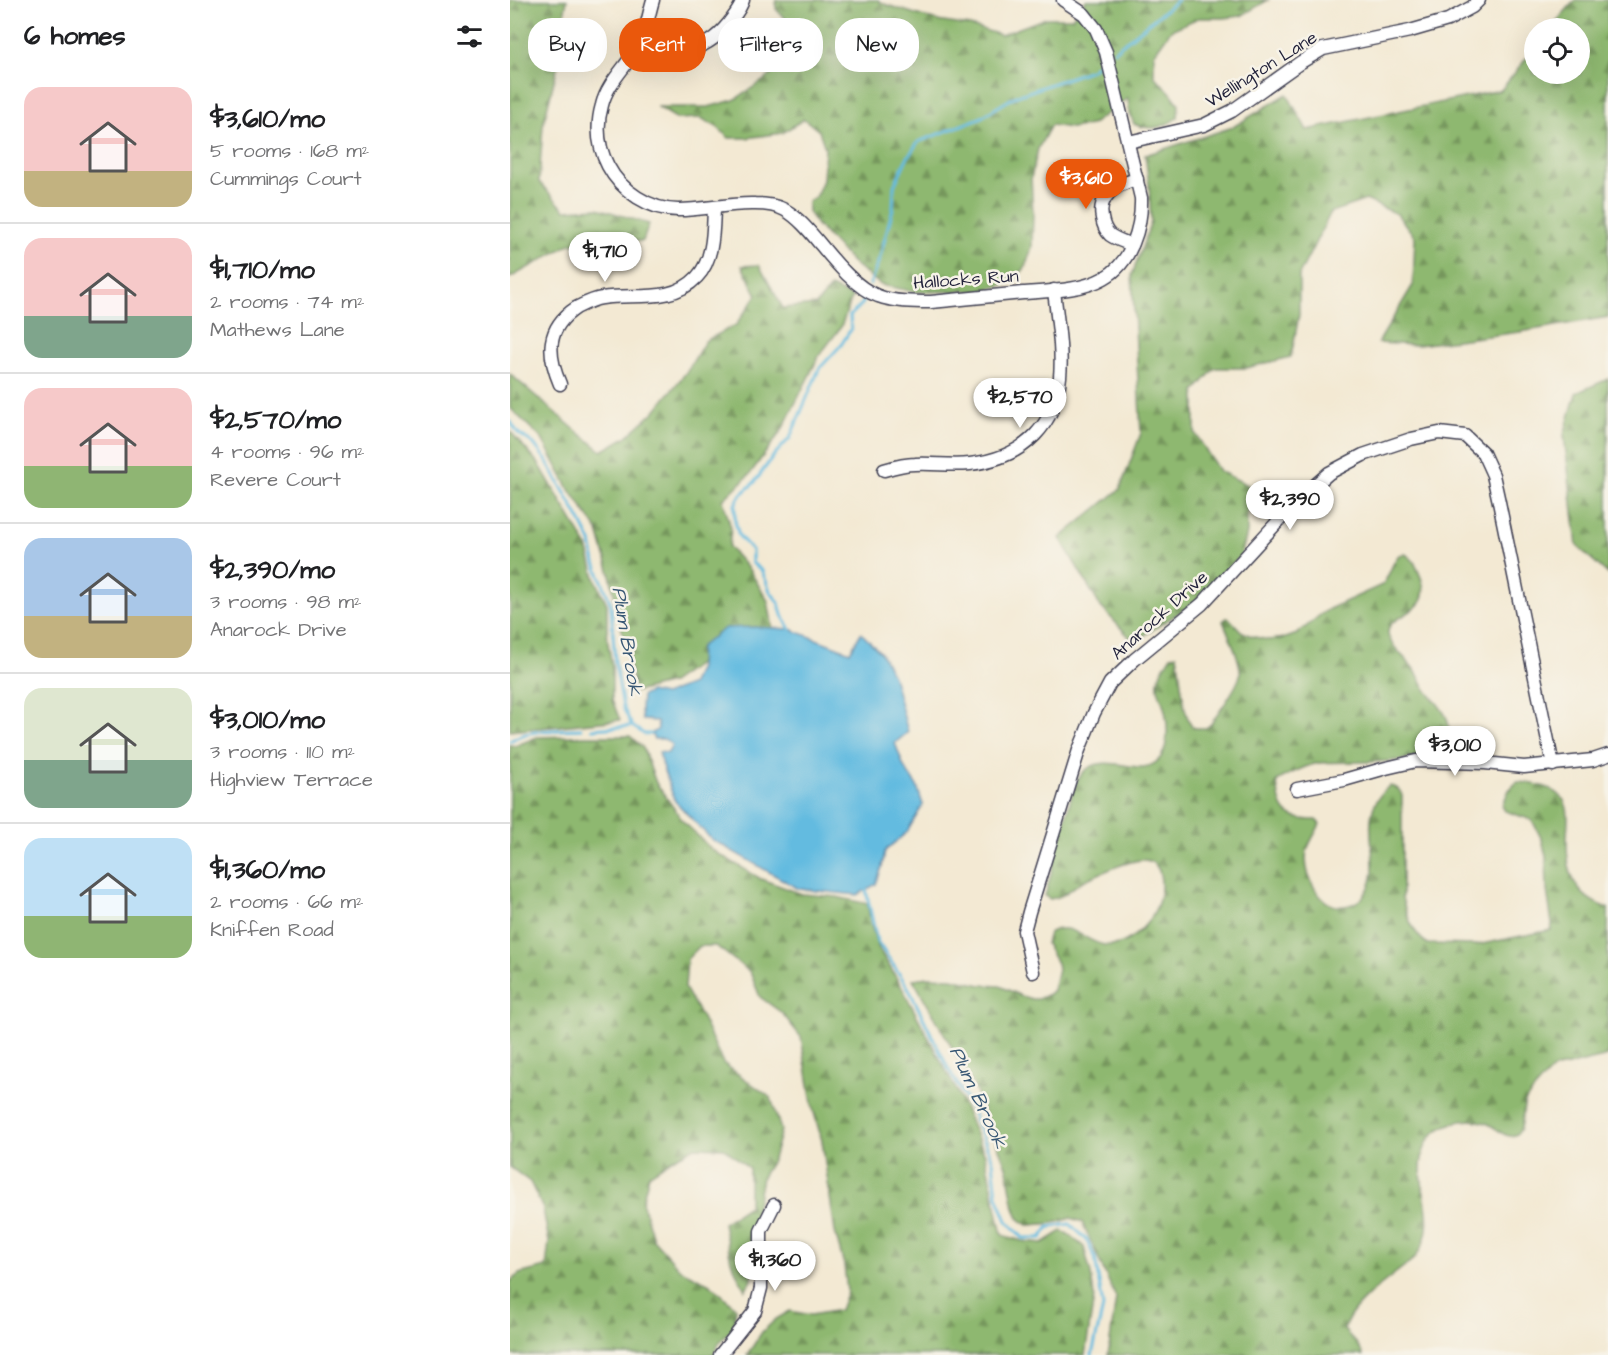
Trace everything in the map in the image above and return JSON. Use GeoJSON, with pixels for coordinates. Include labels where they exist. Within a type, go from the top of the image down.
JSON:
{"type":"FeatureCollection","features":[{"type":"Feature","properties":{"kind":"street","name":"Hallocks Run"},"geometry":{"type":"LineString","coordinates":[[648,18],[653,0]]}},
{"type":"Feature","properties":{"kind":"street"},"geometry":{"type":"LineString","coordinates":[[706,43],[721,33],[741,8],[743,0]]}},
{"type":"Feature","properties":{"kind":"street","name":"Hallocks Run"},"geometry":{"type":"LineString","coordinates":[[620,72],[605,95],[602,104],[598,127],[600,144],[611,172],[622,186],[642,200],[670,209],[714,208],[737,204],[763,204],[783,209],[792,214],[833,260],[861,286],[880,297],[913,302],[932,302],[1054,290],[1090,284],[1104,278],[1121,264],[1132,244],[1140,221],[1141,209],[1137,179],[1106,52],[1096,29],[1084,14],[1063,0]]}},
{"type":"Feature","properties":{"kind":"street","name":"Wellington Lane"},"geometry":{"type":"LineString","coordinates":[[1128,142],[1204,125],[1232,111],[1323,49],[1410,31],[1448,20],[1472,7],[1479,0]]}},
{"type":"Feature","properties":{"kind":"street"},"geometry":{"type":"LineString","coordinates":[[1132,244],[1120,241],[1109,234],[1105,229],[1101,213],[1103,201],[1111,190],[1125,182],[1137,179]]}},
{"type":"Feature","properties":{"kind":"street"},"geometry":{"type":"LineString","coordinates":[[560,384],[553,365],[552,343],[554,333],[567,315],[581,305],[602,298],[650,297],[674,293],[686,286],[697,277],[708,256],[712,242],[714,208]]}},
{"type":"Feature","properties":{"kind":"street"},"geometry":{"type":"LineString","coordinates":[[884,470],[907,464],[959,465],[992,460],[1026,444],[1038,432],[1049,419],[1055,406],[1060,376],[1061,360],[1054,290]]}},
{"type":"Feature","properties":{"kind":"street","name":"Anarock Drive"},"geometry":{"type":"LineString","coordinates":[[1033,972],[1024,931],[1029,912],[1079,750],[1094,713],[1110,683],[1134,660],[1202,604],[1296,502],[1329,473],[1363,455],[1411,439],[1438,433],[1465,436],[1483,453],[1499,502],[1553,765]]}},
{"type":"Feature","properties":{"kind":"street"},"geometry":{"type":"LineString","coordinates":[[1297,789],[1344,780],[1416,761],[1485,763],[1524,767],[1593,760],[1608,755]]}},
{"type":"Feature","properties":{"kind":"street"},"geometry":{"type":"LineString","coordinates":[[720,1355],[755,1311],[761,1288],[761,1231],[774,1205]]}},
{"type":"Feature","properties":{"kind":"green space"},"geometry":{"type":"Polygon","coordinates":[[[510,0],[567,0],[564,18],[528,18],[528,72],[556,72],[543,125],[539,182],[565,210],[598,208],[649,224],[643,241],[570,244],[510,278],[510,0]]]}},
{"type":"Feature","properties":{"kind":"green space"},"geometry":{"type":"Polygon","coordinates":[[[776,0],[878,0],[937,21],[970,26],[1001,35],[1046,18],[1072,18],[1086,0],[1268,0],[1241,16],[1198,18],[1171,30],[1154,54],[1154,76],[1179,104],[1178,117],[1173,121],[1152,128],[1134,124],[1129,111],[1128,98],[1091,125],[1071,128],[1051,125],[1038,149],[1031,178],[1032,247],[1025,268],[1012,282],[981,291],[916,292],[881,285],[853,263],[817,225],[808,212],[808,202],[816,196],[823,180],[825,148],[819,131],[804,119],[782,133],[729,138],[717,127],[701,118],[677,119],[658,107],[708,107],[734,100],[773,72],[823,72],[823,18],[784,18],[776,9],[776,0]]]}},
{"type":"Feature","properties":{"kind":"green space"},"geometry":{"type":"Polygon","coordinates":[[[1575,0],[1608,0],[1608,317],[1520,332],[1418,345],[1378,343],[1413,285],[1415,237],[1397,214],[1366,200],[1331,212],[1299,275],[1299,315],[1291,357],[1246,368],[1215,368],[1195,391],[1195,433],[1219,471],[1248,485],[1247,533],[1241,556],[1194,603],[1134,642],[1100,606],[1060,538],[1120,489],[1141,433],[1132,275],[1151,222],[1145,155],[1233,127],[1287,94],[1307,130],[1501,90],[1524,61],[1524,84],[1590,84],[1590,18],[1560,18],[1575,0]]]}},
{"type":"Feature","properties":{"kind":"green space"},"geometry":{"type":"Polygon","coordinates":[[[759,265],[783,308],[816,305],[831,287],[852,297],[841,327],[819,356],[782,430],[750,474],[723,500],[731,528],[729,547],[750,571],[768,601],[773,629],[703,661],[671,683],[635,692],[609,570],[598,531],[568,487],[542,439],[510,408],[510,374],[602,451],[626,437],[654,412],[688,370],[705,341],[736,325],[757,295],[742,266],[759,265]]]}},
{"type":"Feature","properties":{"kind":"green space"},"geometry":{"type":"Polygon","coordinates":[[[1608,379],[1608,574],[1577,546],[1564,435],[1576,393],[1608,379]]]}},
{"type":"Feature","properties":{"kind":"green space"},"geometry":{"type":"Polygon","coordinates":[[[510,431],[539,464],[587,546],[595,578],[607,604],[612,700],[620,720],[510,731],[510,431]]]}},
{"type":"Feature","properties":{"kind":"green space"},"geometry":{"type":"Polygon","coordinates":[[[1405,554],[1416,565],[1424,590],[1415,608],[1391,624],[1388,630],[1390,640],[1444,713],[1449,726],[1448,732],[1445,739],[1435,749],[1422,755],[1387,761],[1319,763],[1298,770],[1277,781],[1282,807],[1286,812],[1297,818],[1316,820],[1320,824],[1306,854],[1312,883],[1322,898],[1336,906],[1352,904],[1362,898],[1370,885],[1373,872],[1372,813],[1378,799],[1389,786],[1392,786],[1399,790],[1402,796],[1402,898],[1411,924],[1423,940],[1428,944],[1477,945],[1551,930],[1546,856],[1542,840],[1532,820],[1505,811],[1502,806],[1509,790],[1517,782],[1531,783],[1552,790],[1563,799],[1567,809],[1568,861],[1574,881],[1587,897],[1608,908],[1608,1056],[1551,1071],[1526,1100],[1520,1131],[1517,1134],[1506,1135],[1480,1121],[1461,1121],[1443,1127],[1429,1139],[1421,1162],[1427,1215],[1427,1229],[1423,1243],[1415,1258],[1364,1300],[1348,1320],[1344,1330],[1357,1344],[1363,1355],[1108,1355],[1116,1298],[1082,1222],[1071,1218],[1054,1223],[1027,1225],[1018,1218],[1007,1169],[974,1086],[913,979],[952,978],[981,985],[1000,986],[1021,996],[1038,999],[1053,990],[1058,969],[1046,944],[1049,933],[1057,929],[1071,930],[1105,945],[1115,945],[1134,936],[1150,919],[1159,899],[1160,876],[1153,862],[1138,860],[1130,862],[1081,882],[1059,897],[1050,899],[1045,896],[1075,783],[1085,770],[1097,765],[1107,763],[1146,767],[1154,764],[1161,757],[1167,740],[1167,726],[1158,684],[1159,677],[1171,656],[1177,655],[1184,706],[1190,723],[1194,728],[1206,728],[1236,686],[1240,675],[1237,656],[1223,621],[1228,617],[1241,631],[1268,640],[1297,634],[1329,609],[1382,585],[1399,555],[1405,554]]]}},
{"type":"Feature","properties":{"kind":"green space"},"geometry":{"type":"Polygon","coordinates":[[[630,736],[643,748],[656,783],[683,821],[712,850],[761,879],[802,894],[837,897],[868,904],[870,922],[879,949],[959,1095],[985,1155],[1002,1235],[1022,1241],[1043,1243],[1062,1231],[1084,1247],[1094,1297],[1085,1355],[747,1355],[762,1332],[776,1319],[790,1311],[811,1315],[840,1310],[847,1291],[844,1265],[835,1232],[822,1141],[813,1109],[801,1037],[782,1013],[760,997],[750,972],[716,946],[700,946],[687,959],[685,988],[723,1063],[771,1098],[781,1130],[773,1159],[762,1177],[755,1215],[752,1279],[745,1290],[731,1261],[723,1223],[749,1206],[749,1168],[724,1148],[695,1147],[649,1175],[642,1202],[653,1239],[681,1270],[710,1284],[736,1308],[734,1327],[719,1343],[714,1355],[510,1355],[510,1282],[519,1274],[546,1267],[549,1242],[543,1209],[530,1182],[510,1167],[510,745],[515,746],[537,737],[630,736]]]}},
{"type":"Feature","properties":{"kind":"water"},"geometry":{"type":"Polygon","coordinates":[[[725,628],[790,629],[850,652],[861,633],[881,653],[893,676],[908,732],[895,743],[904,767],[917,786],[923,805],[907,832],[885,851],[876,884],[858,895],[799,889],[711,839],[675,801],[659,752],[668,753],[672,745],[664,739],[654,739],[651,734],[658,729],[657,721],[642,720],[642,696],[650,692],[664,695],[692,684],[699,667],[700,647],[725,628]]]}},
{"type":"Feature","properties":{"kind":"waterway"},"geometry":{"type":"LineString","coordinates":[[1114,51],[1178,0]]}},
{"type":"Feature","properties":{"kind":"waterway"},"geometry":{"type":"LineString","coordinates":[[870,284],[893,208],[894,186],[906,160],[918,142],[980,118],[1014,97],[1091,70],[1101,62]]}},
{"type":"Feature","properties":{"kind":"waterway"},"geometry":{"type":"LineString","coordinates":[[790,629],[762,571],[752,563],[752,550],[739,536],[735,521],[735,505],[741,494],[754,483],[790,438],[819,369],[841,345],[851,329],[850,316],[863,303],[864,298]]}},
{"type":"Feature","properties":{"kind":"waterway","name":"Plum Brook"},"geometry":{"type":"LineString","coordinates":[[510,421],[518,433],[534,444],[546,460],[591,542],[595,563],[611,604],[615,662],[623,707],[632,726],[644,734],[651,734]]}},
{"type":"Feature","properties":{"kind":"waterway"},"geometry":{"type":"LineString","coordinates":[[592,729],[632,726]]}},
{"type":"Feature","properties":{"kind":"waterway"},"geometry":{"type":"LineString","coordinates":[[510,741],[535,732],[581,729]]}},
{"type":"Feature","properties":{"kind":"waterway","name":"Plum Brook"},"geometry":{"type":"LineString","coordinates":[[866,890],[877,941],[908,987],[947,1066],[970,1106],[993,1161],[997,1196],[1007,1221],[1023,1238],[1041,1238],[1049,1227],[1070,1224],[1086,1239],[1095,1258],[1103,1307],[1092,1355]]}}]}
